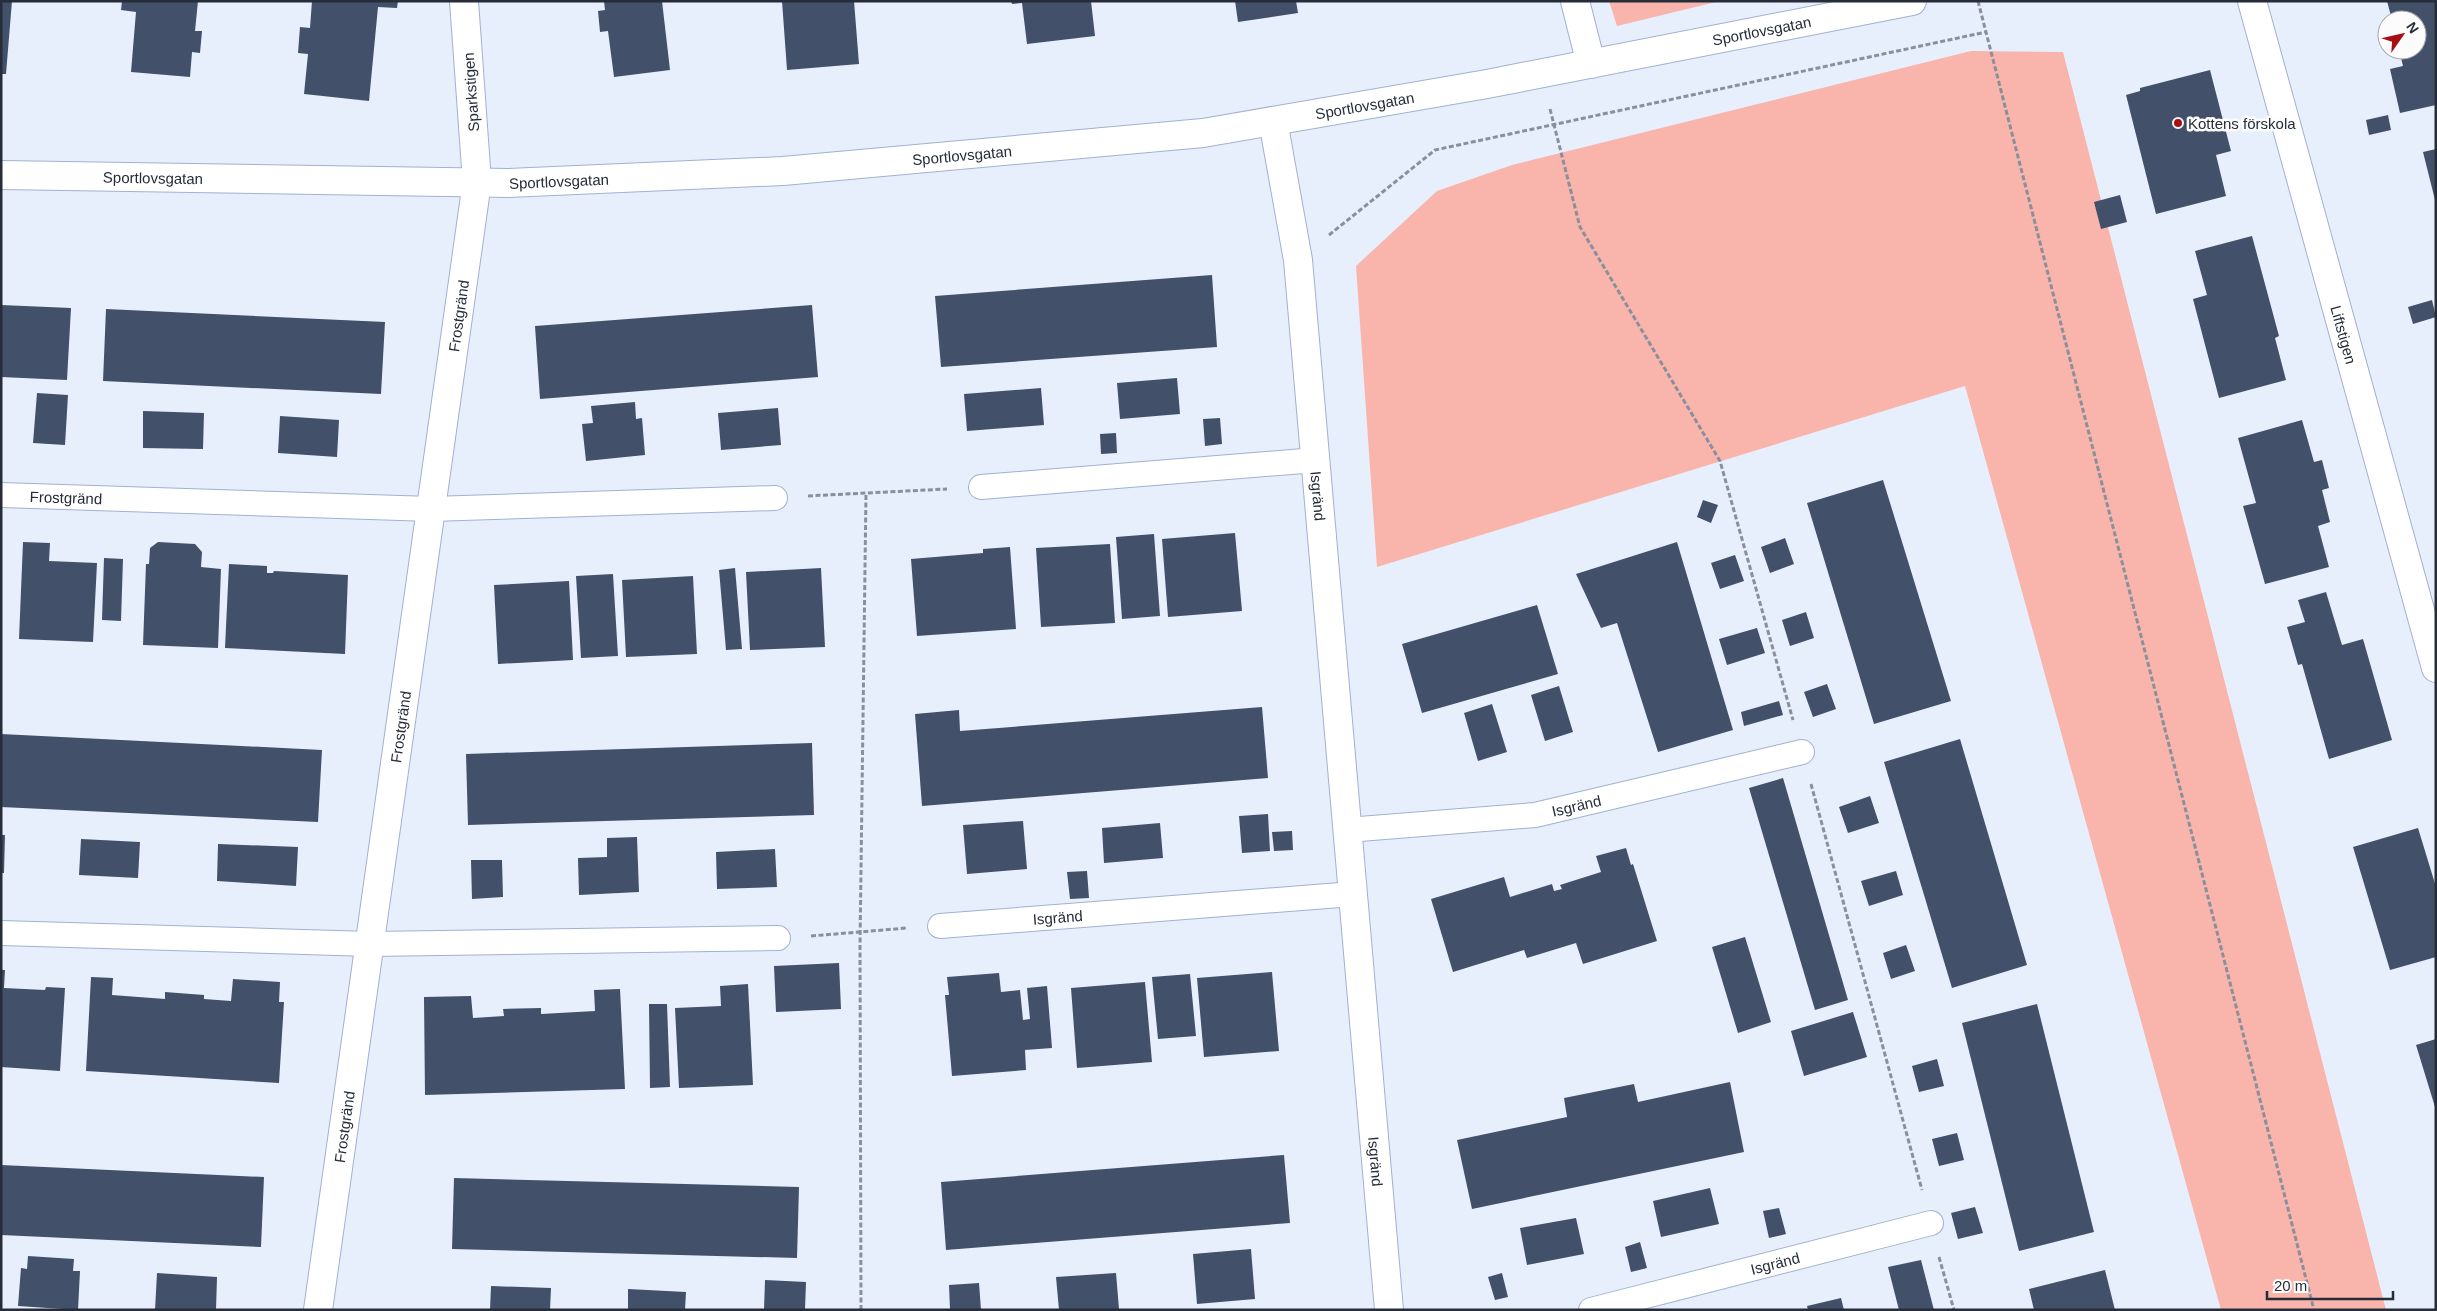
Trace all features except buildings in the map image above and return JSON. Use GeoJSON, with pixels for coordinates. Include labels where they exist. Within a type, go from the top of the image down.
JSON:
{"type":"FeatureCollection","features":[{"type":"Feature","properties":{"kind":"street","name":"Sparkstigen"},"geometry":{"type":"LineString","coordinates":[[464,1],[478,182]]}},
{"type":"Feature","properties":{"kind":"street"},"geometry":{"type":"LineString","coordinates":[[1575,1],[1591,64]]}},
{"type":"Feature","properties":{"kind":"street","name":"Sportlovsgatan"},"geometry":{"type":"LineString","coordinates":[[1,175],[478,182],[783,171],[1203,133],[1541,74],[1912,1]]}},
{"type":"Feature","properties":{"kind":"street","name":"Liftstigen"},"geometry":{"type":"LineString","coordinates":[[2252,1],[2436,668]]}},
{"type":"Feature","properties":{"kind":"street","name":"Isgränd"},"geometry":{"type":"LineString","coordinates":[[1274,121],[1298,260],[1389,1310]]}},
{"type":"Feature","properties":{"kind":"street","name":"Frostgränd"},"geometry":{"type":"LineString","coordinates":[[318,1310],[478,182]]}},
{"type":"Feature","properties":{"kind":"lane","name":"Isgränd"},"geometry":{"type":"LineString","coordinates":[[981,487],[1316,460]]}},
{"type":"Feature","properties":{"kind":"lane","name":"Frostgränd"},"geometry":{"type":"LineString","coordinates":[[1,495],[431,509],[775,498]]}},
{"type":"Feature","properties":{"kind":"lane","name":"Isgränd"},"geometry":{"type":"LineString","coordinates":[[1347,830],[1535,815],[1802,752]]}},
{"type":"Feature","properties":{"kind":"lane","name":"Isgränd"},"geometry":{"type":"LineString","coordinates":[[940,926],[1353,894]]}},
{"type":"Feature","properties":{"kind":"lane"},"geometry":{"type":"LineString","coordinates":[[1,933],[370,944],[778,938]]}},
{"type":"Feature","properties":{"kind":"lane","name":"Isgränd"},"geometry":{"type":"LineString","coordinates":[[1590,1310],[1931,1223]]}},
{"type":"Feature","properties":{"kind":"path"},"geometry":{"type":"LineString","coordinates":[[1978,1],[2314,1310]]}},
{"type":"Feature","properties":{"kind":"path"},"geometry":{"type":"LineString","coordinates":[[1298,260],[1435,150],[1986,32]]}},
{"type":"Feature","properties":{"kind":"path"},"geometry":{"type":"LineString","coordinates":[[1541,74],[1580,227],[1720,461],[1802,752],[1954,1310]]}},
{"type":"Feature","properties":{"kind":"path"},"geometry":{"type":"LineString","coordinates":[[775,498],[981,487]]}},
{"type":"Feature","properties":{"kind":"path"},"geometry":{"type":"LineString","coordinates":[[861,1310],[860,945],[866,493]]}},
{"type":"Feature","properties":{"kind":"path"},"geometry":{"type":"LineString","coordinates":[[778,938],[940,926]]}},
{"type":"Feature","properties":{"kind":"shaded area"},"geometry":{"type":"Polygon","coordinates":[[[1609,1],[1720,1],[1617,26],[1609,1]]]}},
{"type":"Feature","properties":{"kind":"shaded area"},"geometry":{"type":"Polygon","coordinates":[[[1971,51],[2063,52],[2386,1310],[2221,1310],[1965,386],[1377,567],[1356,266],[1437,191],[1512,165],[1971,51]]]}},
{"type":"Feature","properties":{"kind":"place","name":"Kottens förskola"},"geometry":{"type":"Point","coordinates":[2178,123]}}]}
